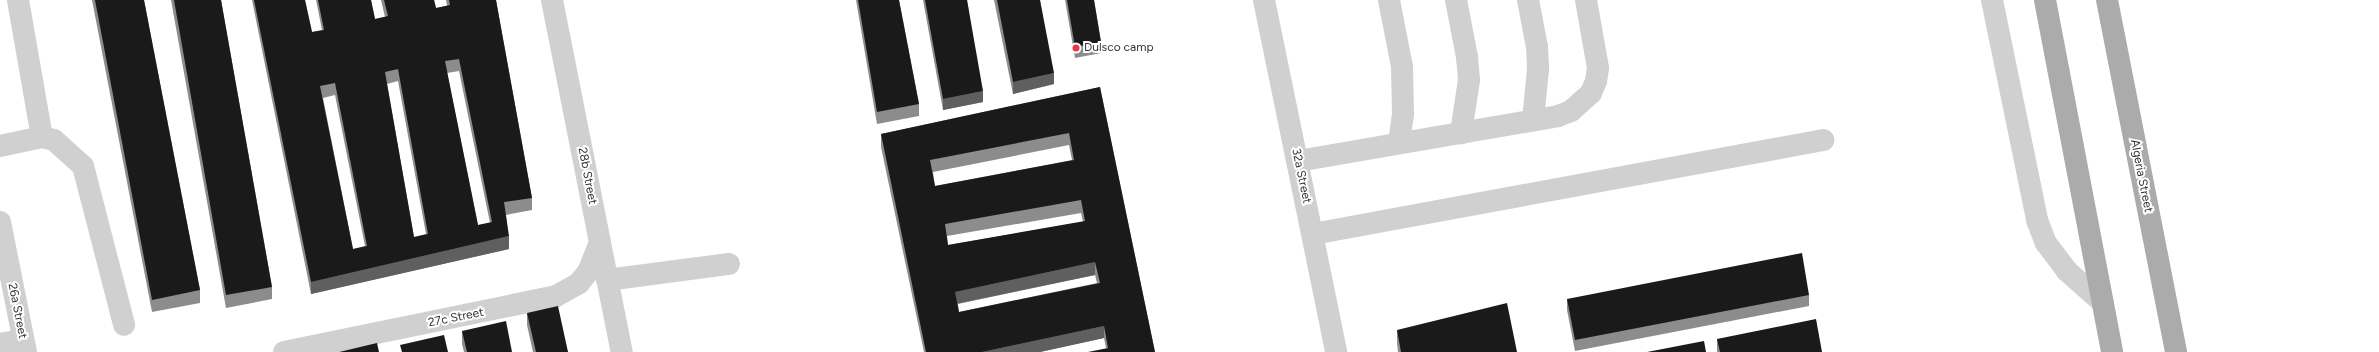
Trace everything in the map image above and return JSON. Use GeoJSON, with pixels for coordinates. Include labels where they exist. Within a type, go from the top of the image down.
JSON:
{"type":"FeatureCollection","features":[{"type":"Feature","properties":{"kind":"main road"},"geometry":{"type":"LineString","coordinates":[[2045,0],[2112,352]]}},
{"type":"Feature","properties":{"kind":"main road","name":"Algeria Street"},"geometry":{"type":"LineString","coordinates":[[2107,0],[2176,352]]}},
{"type":"Feature","properties":{"kind":"street"},"geometry":{"type":"LineString","coordinates":[[18,0],[42,138]]}},
{"type":"Feature","properties":{"kind":"street","name":"28b Street"},"geometry":{"type":"LineString","coordinates":[[552,0],[622,352]]}},
{"type":"Feature","properties":{"kind":"street","name":"32a Street"},"geometry":{"type":"LineString","coordinates":[[1264,0],[1336,352]]}},
{"type":"Feature","properties":{"kind":"street"},"geometry":{"type":"LineString","coordinates":[[1389,0],[1402,67],[1403,114],[1399,143]]}},
{"type":"Feature","properties":{"kind":"street"},"geometry":{"type":"LineString","coordinates":[[1456,0],[1469,80],[1460,133]]}},
{"type":"Feature","properties":{"kind":"street"},"geometry":{"type":"LineString","coordinates":[[1528,0],[1537,46],[1538,69],[1533,120]]}},
{"type":"Feature","properties":{"kind":"street"},"geometry":{"type":"LineString","coordinates":[[1298,161],[1533,120],[1571,111],[1582,104],[1596,81],[1598,68],[1586,0]]}},
{"type":"Feature","properties":{"kind":"street"},"geometry":{"type":"LineString","coordinates":[[1992,0],[2037,220],[2046,243],[2067,271],[2103,303]]}},
{"type":"Feature","properties":{"kind":"street"},"geometry":{"type":"LineString","coordinates":[[0,146],[42,138],[54,140],[84,166],[124,325]]}},
{"type":"Feature","properties":{"kind":"street"},"geometry":{"type":"LineString","coordinates":[[1313,234],[1823,140]]}},
{"type":"Feature","properties":{"kind":"street","name":"26a Street"},"geometry":{"type":"LineString","coordinates":[[0,222],[4,267],[24,346]]}},
{"type":"Feature","properties":{"kind":"street","name":"27c Street"},"geometry":{"type":"LineString","coordinates":[[284,352],[556,296],[578,283],[588,272],[600,242]]}},
{"type":"Feature","properties":{"kind":"street"},"geometry":{"type":"LineString","coordinates":[[607,280],[728,264]]}},
{"type":"Feature","properties":{"kind":"street"},"geometry":{"type":"LineString","coordinates":[[0,344],[24,346]]}},
{"type":"Feature","properties":{"kind":"building"},"geometry":{"type":"Polygon","coordinates":[[[95,0],[144,0],[200,290],[152,300],[95,0]]]}},
{"type":"Feature","properties":{"kind":"building"},"geometry":{"type":"Polygon","coordinates":[[[174,0],[221,0],[272,287],[226,295],[174,0]]]}},
{"type":"Feature","properties":{"kind":"building"},"geometry":{"type":"Polygon","coordinates":[[[254,0],[305,0],[312,32],[324,30],[318,0],[371,0],[375,19],[388,16],[384,0],[434,0],[436,8],[450,5],[449,0],[496,0],[532,198],[504,202],[509,236],[311,282],[254,0]],[[459,59],[445,61],[478,225],[492,222],[459,59]],[[398,69],[385,72],[414,237],[428,234],[398,69]],[[335,83],[320,86],[353,249],[367,246],[335,83]]]}},
{"type":"Feature","properties":{"kind":"building"},"geometry":{"type":"Polygon","coordinates":[[[858,0],[899,0],[919,104],[877,112],[858,0]]]}},
{"type":"Feature","properties":{"kind":"building"},"geometry":{"type":"Polygon","coordinates":[[[925,0],[967,0],[983,91],[943,99],[925,0]]]}},
{"type":"Feature","properties":{"kind":"building"},"geometry":{"type":"Polygon","coordinates":[[[997,0],[1040,0],[1054,73],[1013,82],[997,0]]]}},
{"type":"Feature","properties":{"kind":"building"},"geometry":{"type":"Polygon","coordinates":[[[1067,0],[1094,0],[1101,42],[1075,47],[1067,0]]]}},
{"type":"Feature","properties":{"kind":"building"},"geometry":{"type":"Polygon","coordinates":[[[1100,87],[1155,352],[1088,352],[1108,348],[1104,326],[982,352],[926,352],[881,134],[1100,87]],[[1069,133],[930,160],[935,186],[1074,160],[1069,133]],[[1081,200],[945,224],[948,245],[1085,221],[1081,200]],[[1095,262],[955,292],[959,312],[1100,283],[1095,262]]]}},
{"type":"Feature","properties":{"kind":"building"},"geometry":{"type":"Polygon","coordinates":[[[1802,253],[1809,295],[1575,340],[1567,299],[1802,253]]]}},
{"type":"Feature","properties":{"kind":"building"},"geometry":{"type":"Polygon","coordinates":[[[1507,303],[1517,352],[1401,352],[1397,330],[1507,303]]]}},
{"type":"Feature","properties":{"kind":"building"},"geometry":{"type":"Polygon","coordinates":[[[558,306],[568,352],[536,352],[527,313],[558,306]]]}},
{"type":"Feature","properties":{"kind":"building"},"geometry":{"type":"Polygon","coordinates":[[[1816,319],[1822,352],[1720,352],[1717,339],[1816,319]]]}},
{"type":"Feature","properties":{"kind":"building"},"geometry":{"type":"Polygon","coordinates":[[[506,321],[512,352],[467,352],[462,331],[506,321]]]}},
{"type":"Feature","properties":{"kind":"building"},"geometry":{"type":"Polygon","coordinates":[[[444,335],[448,352],[402,352],[400,345],[444,335]]]}},
{"type":"Feature","properties":{"kind":"building"},"geometry":{"type":"Polygon","coordinates":[[[1704,341],[1706,352],[1647,352],[1704,341]]]}},
{"type":"Feature","properties":{"kind":"building"},"geometry":{"type":"Polygon","coordinates":[[[377,343],[379,352],[339,352],[377,343]]]}},
{"type":"Feature","properties":{"kind":"place","name":"Dulsco camp"},"geometry":{"type":"Point","coordinates":[1076,48]}}]}
